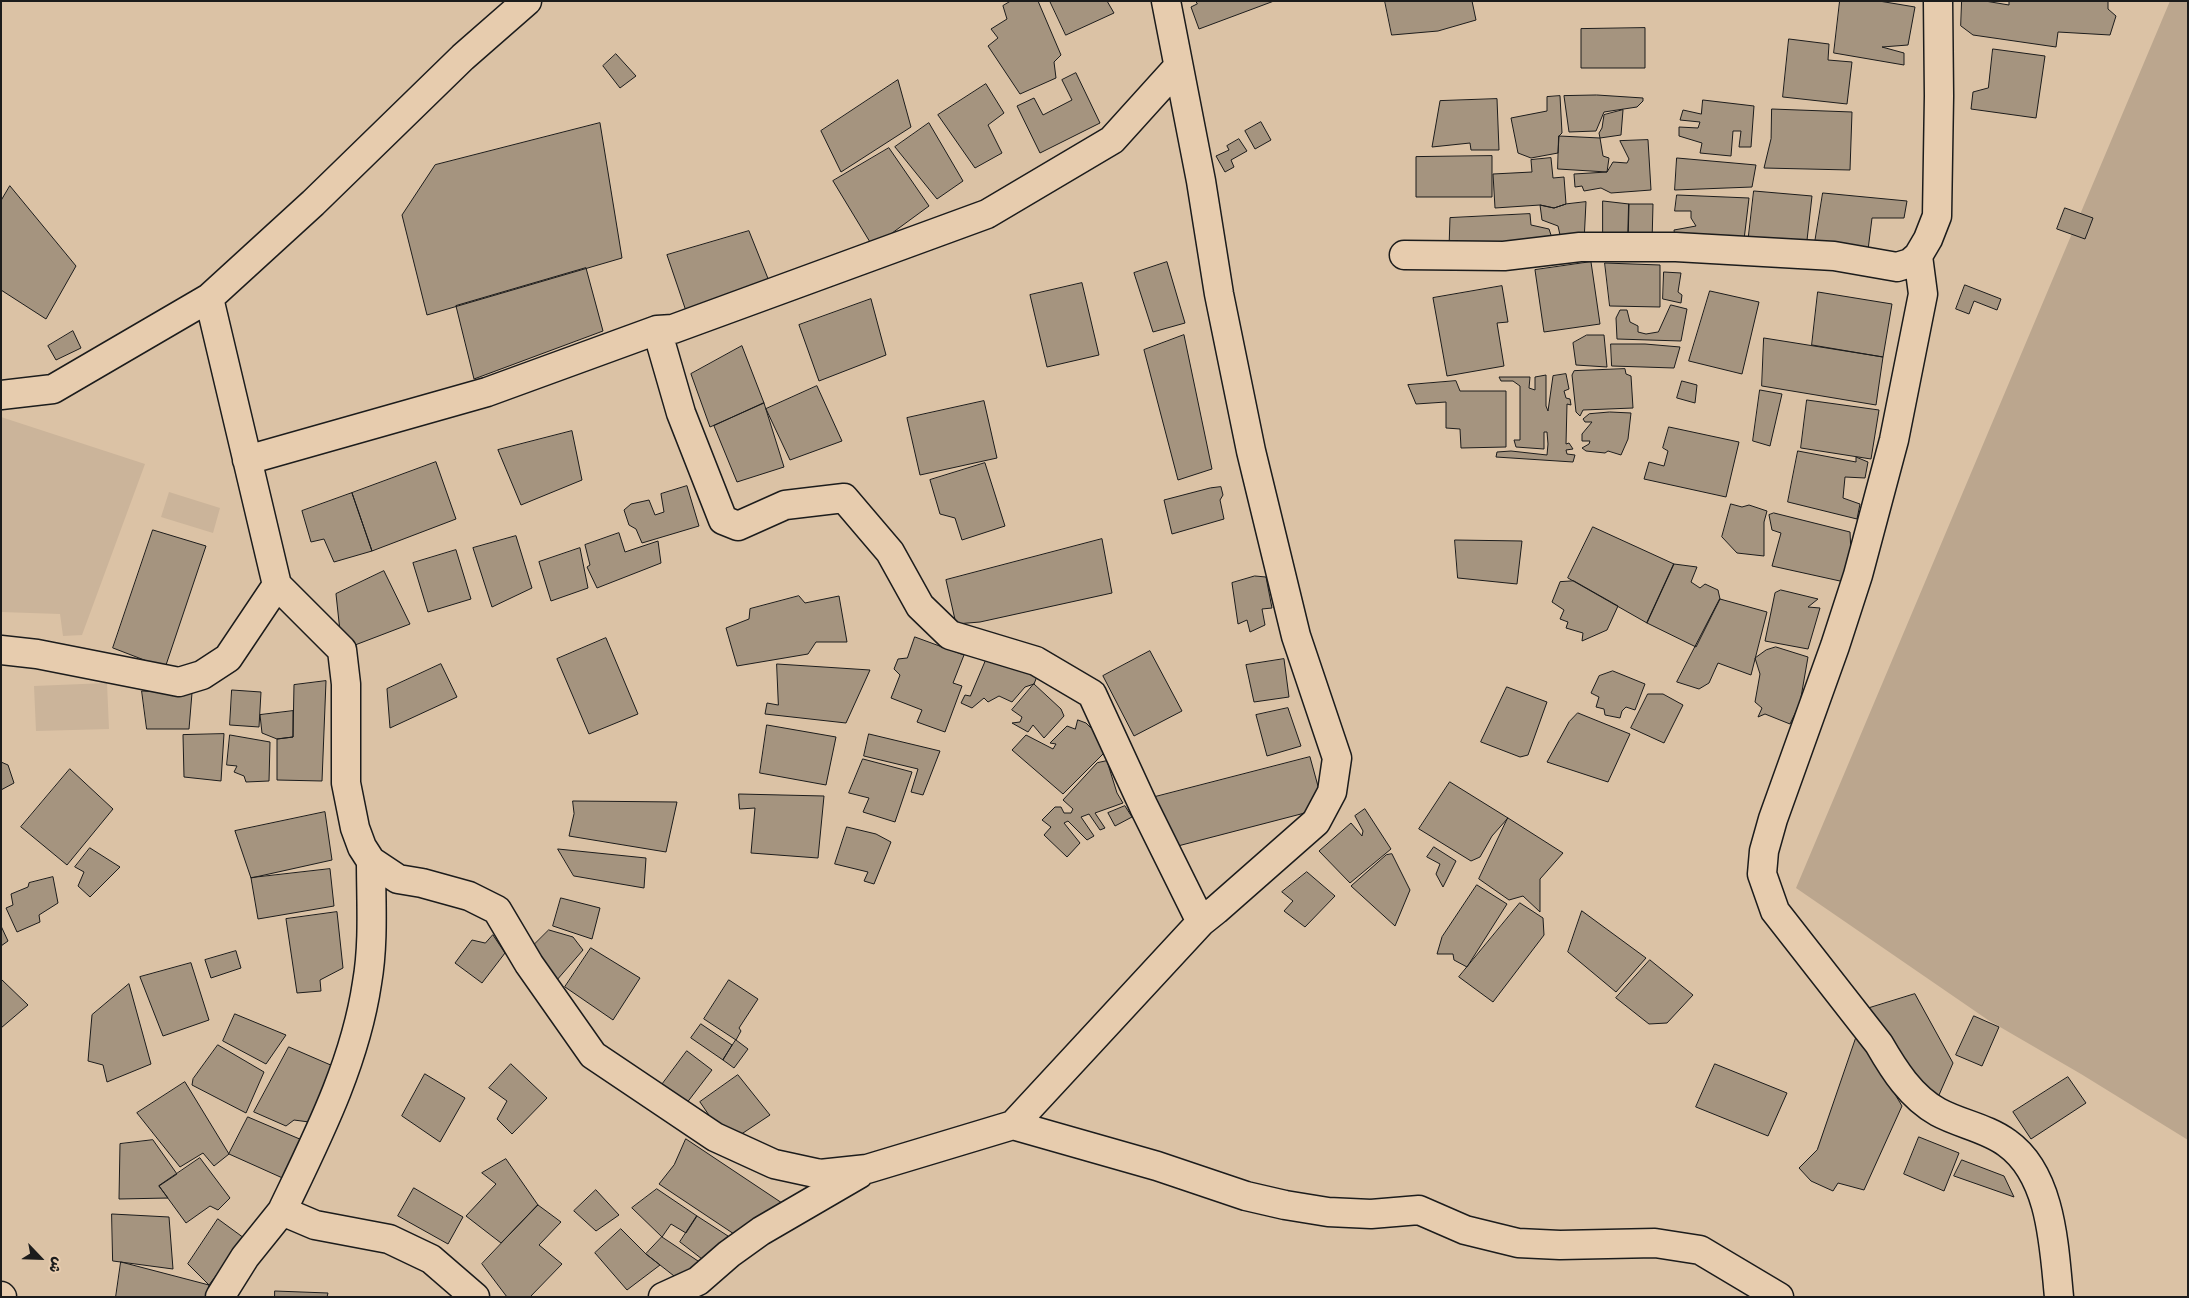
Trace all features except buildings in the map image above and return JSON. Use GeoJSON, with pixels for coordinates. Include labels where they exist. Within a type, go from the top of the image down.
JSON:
{"type":"FeatureCollection","features":[{"type":"Feature","properties":{"kind":"street"},"geometry":{"type":"LineString","coordinates":[[1,395],[54,389],[209,298],[313,203],[463,57],[527,1]]}},
{"type":"Feature","properties":{"kind":"street"},"geometry":{"type":"LineString","coordinates":[[209,298],[277,585],[342,650],[346,684],[346,783],[355,828],[362,847],[371,861],[398,879],[422,883],[469,896],[497,910],[528,964],[593,1054],[715,1138],[774,1164],[820,1174],[867,1169],[1013,1125],[1201,922],[1316,822],[1332,792],[1338,758],[1296,636],[1251,451],[1219,294],[1202,181],[1166,1]]}},
{"type":"Feature","properties":{"kind":"street"},"geometry":{"type":"LineString","coordinates":[[1404,254],[1504,256],[1580,247],[1676,247],[1834,256],[1897,267],[1910,263],[1918,256],[1928,239],[1937,216],[1938,1]]}},
{"type":"Feature","properties":{"kind":"street"},"geometry":{"type":"LineString","coordinates":[[247,460],[487,392],[657,330],[673,329],[987,214],[1112,140],[1178,68]]}},
{"type":"Feature","properties":{"kind":"street"},"geometry":{"type":"LineString","coordinates":[[1918,256],[1923,294],[1894,440],[1858,575],[1835,646],[1773,819],[1764,850],[1762,874],[1775,911],[1878,1044],[1910,1090],[1937,1112],[1992,1134],[2008,1143],[2035,1176],[2047,1206],[2059,1297]]}},
{"type":"Feature","properties":{"kind":"street"},"geometry":{"type":"LineString","coordinates":[[657,330],[682,413],[722,520],[738,526],[785,505],[844,498],[890,552],[920,606],[950,635],[1036,661],[1092,694],[1144,807],[1201,922]]}},
{"type":"Feature","properties":{"kind":"street"},"geometry":{"type":"LineString","coordinates":[[1,650],[37,654],[180,682],[202,675],[228,658],[277,585]]}},
{"type":"Feature","properties":{"kind":"street"},"geometry":{"type":"LineString","coordinates":[[220,1297],[245,1257],[282,1211],[322,1129],[353,1047],[368,982],[371,861]]}},
{"type":"Feature","properties":{"kind":"street"},"geometry":{"type":"LineString","coordinates":[[1013,1125],[1157,1166],[1246,1196],[1285,1205],[1328,1212],[1371,1214],[1419,1210],[1464,1230],[1518,1243],[1560,1245],[1664,1244],[1700,1250],[1744,1288],[1779,1297]]}},
{"type":"Feature","properties":{"kind":"street"},"geometry":{"type":"LineString","coordinates":[[663,1297],[698,1281],[729,1254],[761,1231],[867,1169]]}},
{"type":"Feature","properties":{"kind":"street"},"geometry":{"type":"LineString","coordinates":[[282,1211],[315,1225],[389,1239],[432,1259],[475,1297]]}},
{"type":"Feature","properties":{"kind":"shaded area"},"geometry":{"type":"Polygon","coordinates":[[[2170,1],[2188,1],[2188,1140],[2081,1074],[1988,1020],[1796,888],[2170,1]]]}},
{"type":"Feature","properties":{"kind":"shaded area"},"geometry":{"type":"Polygon","coordinates":[[[1,417],[145,464],[82,635],[63,636],[60,614],[1,612],[1,417]]]}},
{"type":"Feature","properties":{"kind":"shaded area"},"geometry":{"type":"Polygon","coordinates":[[[169,492],[220,508],[213,533],[161,517],[169,492]]]}},
{"type":"Feature","properties":{"kind":"shaded area"},"geometry":{"type":"Polygon","coordinates":[[[107,683],[109,729],[36,731],[34,686],[107,683]]]}}]}
